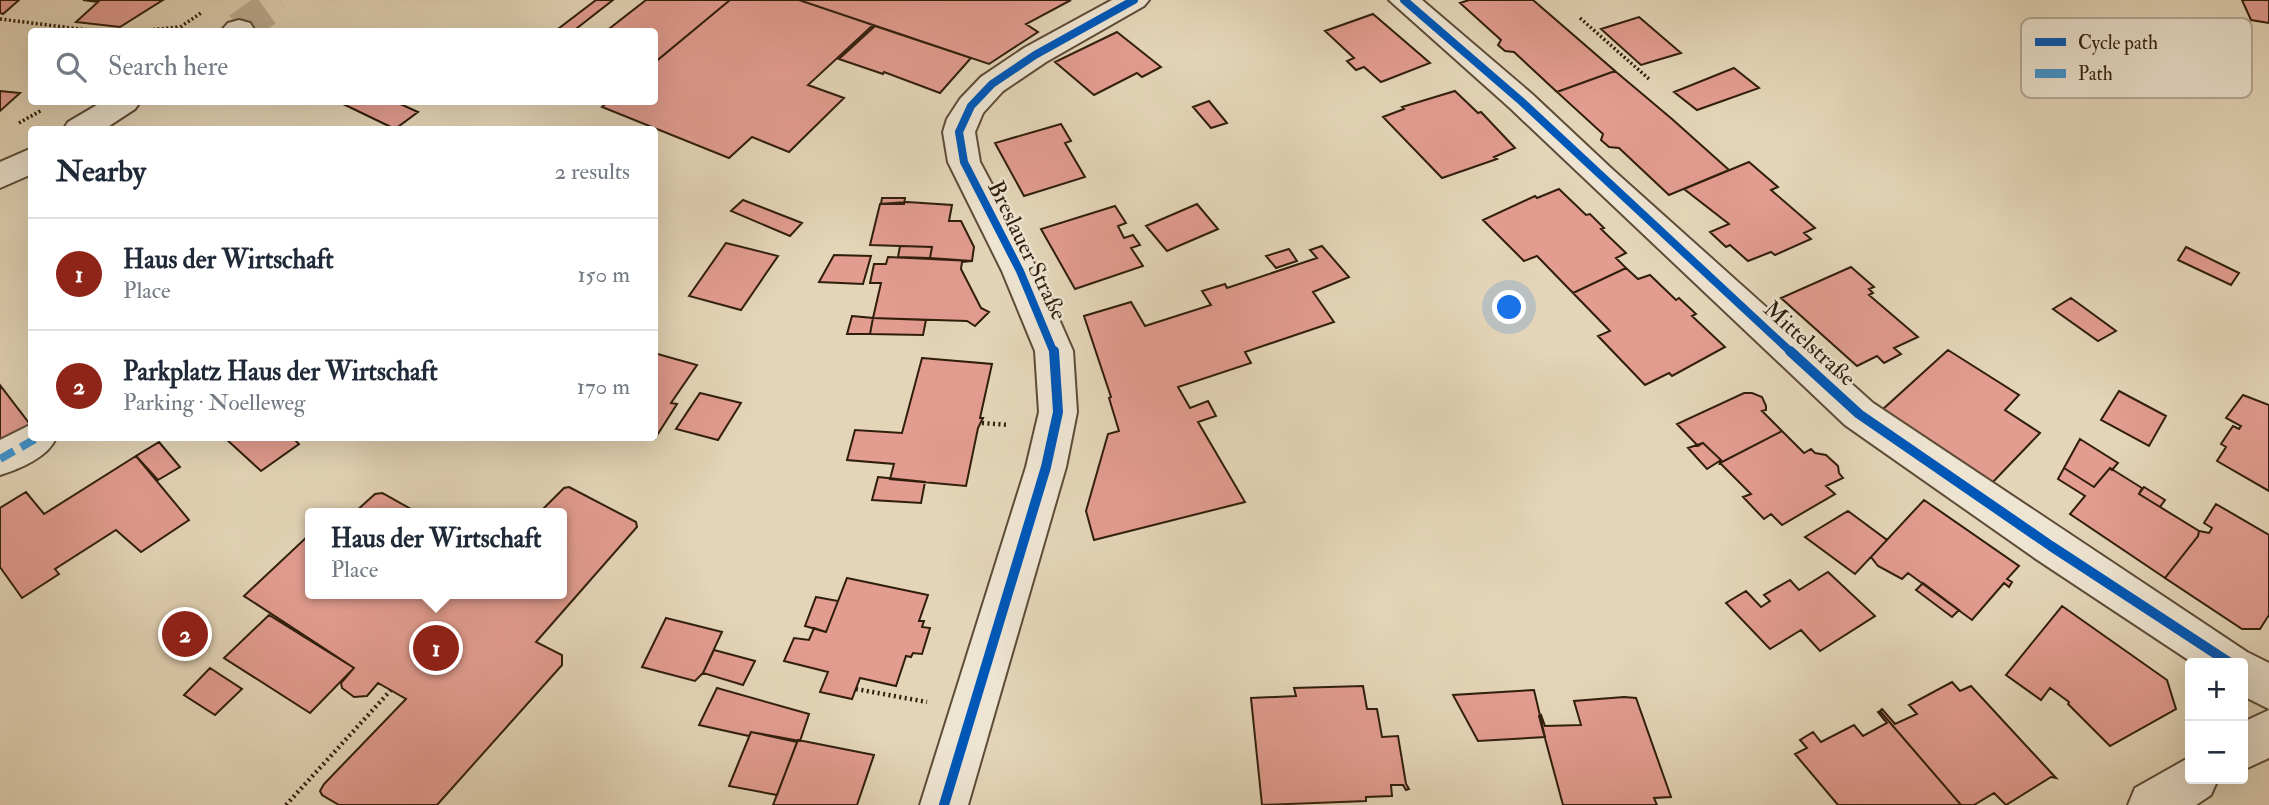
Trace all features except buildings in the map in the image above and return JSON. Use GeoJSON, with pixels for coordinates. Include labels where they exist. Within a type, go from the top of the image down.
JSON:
{"type":"FeatureCollection","features":[{"type":"Feature","properties":{"kind":"street","name":"Breslauer Straße"},"geometry":{"type":"LineString","coordinates":[[944,805],[1046,467],[1058,412],[1054,351],[1020,271],[964,162],[959,132],[963,118],[971,106],[992,84],[1035,55],[1135,0]]}},
{"type":"Feature","properties":{"kind":"street","name":"Mittelstraße"},"geometry":{"type":"LineString","coordinates":[[1404,0],[1521,101],[1859,414],[2051,546],[2222,658]]}},
{"type":"Feature","properties":{"kind":"street"},"geometry":{"type":"LineString","coordinates":[[85,126],[119,105]]}},
{"type":"Feature","properties":{"kind":"street"},"geometry":{"type":"LineString","coordinates":[[0,177],[28,161]]}},
{"type":"Feature","properties":{"kind":"street"},"geometry":{"type":"LineString","coordinates":[[0,459],[32,441]]}},
{"type":"Feature","properties":{"kind":"street"},"geometry":{"type":"LineString","coordinates":[[2248,674],[2269,688]]}},
{"type":"Feature","properties":{"kind":"street"},"geometry":{"type":"LineString","coordinates":[[2248,745],[2269,732]]}},
{"type":"Feature","properties":{"kind":"street"},"geometry":{"type":"LineString","coordinates":[[2152,805],[2186,784]]}},
{"type":"Feature","properties":{"kind":"path"},"geometry":{"type":"LineString","coordinates":[[1580,18],[1649,79]]}},
{"type":"Feature","properties":{"kind":"path"},"geometry":{"type":"LineString","coordinates":[[0,19],[72,28]]}},
{"type":"Feature","properties":{"kind":"path"},"geometry":{"type":"LineString","coordinates":[[11,127],[46,108]]}},
{"type":"Feature","properties":{"kind":"path"},"geometry":{"type":"LineString","coordinates":[[856,689],[973,710]]}},
{"type":"Feature","properties":{"kind":"path"},"geometry":{"type":"LineString","coordinates":[[286,805],[391,690]]}},
{"type":"Feature","properties":{"kind":"tunnel"},"geometry":{"type":"LineString","coordinates":[[240,28],[280,0]]}},
{"type":"Feature","properties":{"kind":"marked path"},"geometry":{"type":"LineString","coordinates":[[0,459],[32,441]]}},
{"type":"Feature","properties":{"kind":"cycle path"},"geometry":{"type":"LineString","coordinates":[[944,805],[1046,467],[1058,412],[1054,351],[1020,271],[964,162],[959,132],[971,106],[992,84],[1035,55],[1134,0]]}},
{"type":"Feature","properties":{"kind":"cycle path"},"geometry":{"type":"LineString","coordinates":[[1404,0],[1521,101],[1859,414],[2051,546],[2222,658]]}},
{"type":"Feature","properties":{"kind":"place","name":"Parkplatz Haus der Wirtschaft"},"geometry":{"type":"Point","coordinates":[185,634]}},
{"type":"Feature","properties":{"kind":"place","name":"Haus der Wirtschaft"},"geometry":{"type":"Point","coordinates":[436,648]}}]}
